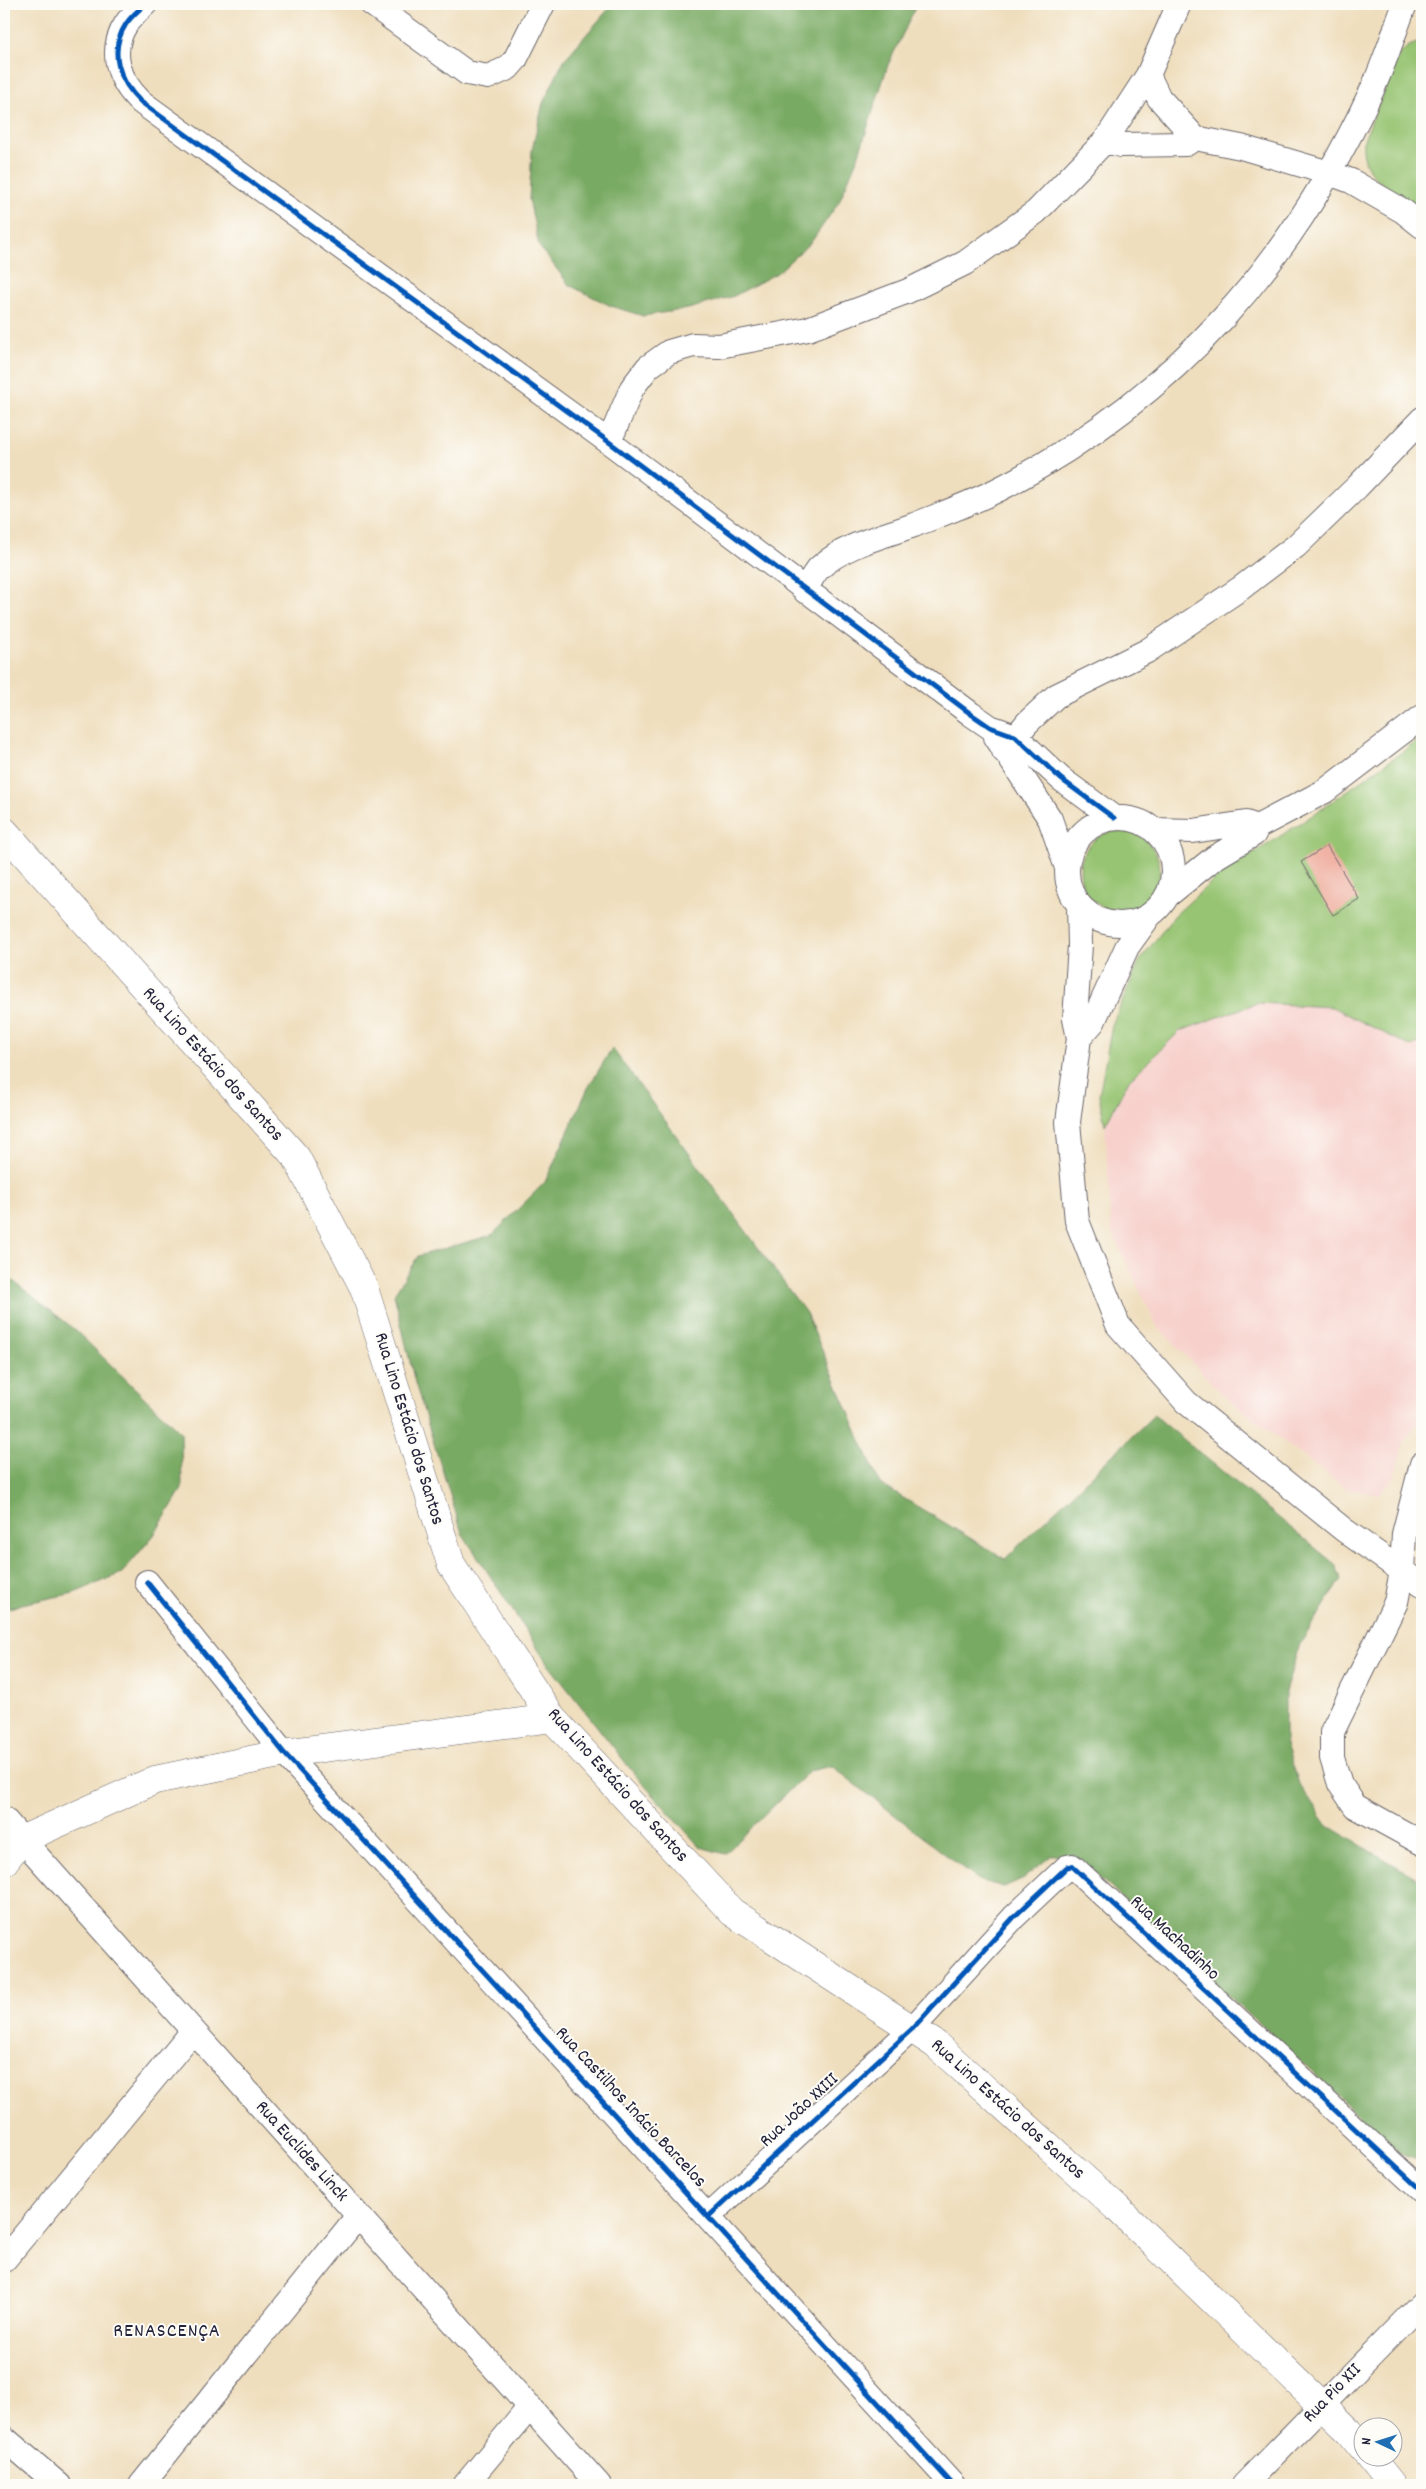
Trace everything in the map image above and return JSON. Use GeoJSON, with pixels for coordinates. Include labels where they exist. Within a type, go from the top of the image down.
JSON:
{"type":"FeatureCollection","features":[{"type":"Feature","properties":{"kind":"main road","name":"Rua Lino Estácio dos Santos"},"geometry":{"type":"LineString","coordinates":[[4,831],[296,1157],[364,1288],[451,1564],[552,1718],[732,1912],[935,2044],[1117,2208],[1322,2406],[1354,2440]]}},
{"type":"Feature","properties":{"kind":"main road"},"geometry":{"type":"LineString","coordinates":[[4,1862],[22,1840],[155,1780],[284,1753],[552,1718]]}},
{"type":"Feature","properties":{"kind":"main road"},"geometry":{"type":"LineString","coordinates":[[1377,2466],[1392,2485]]}},
{"type":"Feature","properties":{"kind":"street"},"geometry":{"type":"LineString","coordinates":[[145,4],[126,23],[119,39],[116,56],[120,74],[128,90],[141,102],[609,442],[990,727],[1009,744],[1062,779],[1114,818]]}},
{"type":"Feature","properties":{"kind":"street"},"geometry":{"type":"LineString","coordinates":[[372,4],[467,73],[488,77],[508,68],[515,60],[543,4]]}},
{"type":"Feature","properties":{"kind":"street"},"geometry":{"type":"LineString","coordinates":[[609,442],[632,388],[648,367],[669,352],[693,345],[719,346],[808,329],[908,291],[965,263],[1036,212],[1105,141],[1148,75],[1179,4]]}},
{"type":"Feature","properties":{"kind":"street"},"geometry":{"type":"LineString","coordinates":[[805,590],[817,570],[845,549],[915,524],[1005,486],[1069,450],[1141,398],[1222,323],[1289,238],[1329,173],[1373,88],[1405,4]]}},
{"type":"Feature","properties":{"kind":"street"},"geometry":{"type":"LineString","coordinates":[[1148,75],[1159,98],[1194,138],[1242,147],[1329,173],[1351,182],[1403,211],[1422,226]]}},
{"type":"Feature","properties":{"kind":"street"},"geometry":{"type":"LineString","coordinates":[[1105,141],[1121,145],[1186,144],[1194,138]]}},
{"type":"Feature","properties":{"kind":"street"},"geometry":{"type":"LineString","coordinates":[[1009,744],[1056,696],[1146,651],[1241,588],[1296,546],[1357,487],[1422,419]]}},
{"type":"Feature","properties":{"kind":"street"},"geometry":{"type":"LineString","coordinates":[[1168,894],[1214,858],[1254,834],[1257,827],[1325,791],[1422,717]]}},
{"type":"Feature","properties":{"kind":"street"},"geometry":{"type":"LineString","coordinates":[[1009,744],[1050,819],[1067,868],[1068,882],[1079,906],[1088,915],[1113,924],[1132,923],[1150,915],[1160,907],[1168,894],[1172,881],[1173,867],[1170,853],[1154,830],[1142,822],[1128,818],[1114,818],[1100,822],[1087,829],[1077,840],[1070,853],[1067,868]]}},
{"type":"Feature","properties":{"kind":"street"},"geometry":{"type":"LineString","coordinates":[[1154,830],[1192,831],[1246,824],[1257,827]]}},
{"type":"Feature","properties":{"kind":"street"},"geometry":{"type":"LineString","coordinates":[[1079,906],[1080,945],[1075,1018],[1079,1038],[1068,1122],[1077,1222],[1118,1325],[1186,1402],[1344,1530],[1422,1585]]}},
{"type":"Feature","properties":{"kind":"street"},"geometry":{"type":"LineString","coordinates":[[1079,1038],[1093,1022],[1127,947],[1150,915]]}},
{"type":"Feature","properties":{"kind":"street"},"geometry":{"type":"LineString","coordinates":[[1422,1464],[1404,1534],[1402,1571],[1396,1602],[1332,1732],[1332,1758],[1340,1784],[1355,1806],[1422,1843]]}},
{"type":"Feature","properties":{"kind":"street","name":"Rua Castilhos Inácio Barcelos"},"geometry":{"type":"LineString","coordinates":[[147,1582],[284,1753],[953,2485]]}},
{"type":"Feature","properties":{"kind":"street","name":"Rua Euclides Linck"},"geometry":{"type":"LineString","coordinates":[[4,1819],[599,2485]]}},
{"type":"Feature","properties":{"kind":"street","name":"Rua Machadinho"},"geometry":{"type":"LineString","coordinates":[[912,2029],[1014,1917],[1067,1867],[1072,1866],[1422,2191]]}},
{"type":"Feature","properties":{"kind":"street","name":"Rua João XXIII"},"geometry":{"type":"LineString","coordinates":[[709,2216],[912,2029]]}},
{"type":"Feature","properties":{"kind":"street"},"geometry":{"type":"LineString","coordinates":[[4,2260],[193,2031]]}},
{"type":"Feature","properties":{"kind":"street"},"geometry":{"type":"LineString","coordinates":[[141,2485],[358,2216]]}},
{"type":"Feature","properties":{"kind":"street","name":"Rua Pio XII"},"geometry":{"type":"LineString","coordinates":[[1244,2485],[1422,2303]]}},
{"type":"Feature","properties":{"kind":"street"},"geometry":{"type":"LineString","coordinates":[[465,2485],[530,2407]]}},
{"type":"Feature","properties":{"kind":"street"},"geometry":{"type":"LineString","coordinates":[[4,2438],[59,2485]]}},
{"type":"Feature","properties":{"kind":"shaded area"},"geometry":{"type":"Polygon","coordinates":[[[1257,1003],[1332,1007],[1412,1047],[1422,1040],[1422,1417],[1404,1442],[1393,1480],[1379,1494],[1346,1489],[1225,1397],[1156,1325],[1111,1229],[1105,1125],[1129,1080],[1180,1031],[1257,1003]]]}},
{"type":"Feature","properties":{"kind":"green space"},"geometry":{"type":"Polygon","coordinates":[[[613,4],[917,4],[888,65],[858,157],[839,202],[812,241],[777,273],[734,296],[688,309],[643,316],[611,306],[569,285],[539,246],[529,199],[532,150],[543,103],[564,60],[613,4]]]}},
{"type":"Feature","properties":{"kind":"green space"},"geometry":{"type":"Polygon","coordinates":[[[1422,41],[1422,212],[1373,176],[1367,166],[1363,142],[1400,53],[1409,46],[1422,41]]]}},
{"type":"Feature","properties":{"kind":"green space"},"geometry":{"type":"Polygon","coordinates":[[[1422,738],[1422,1040],[1412,1047],[1332,1007],[1257,1003],[1180,1031],[1129,1080],[1105,1125],[1099,1096],[1112,1025],[1140,960],[1175,915],[1217,877],[1310,817],[1422,738]]]}},
{"type":"Feature","properties":{"kind":"green space"},"geometry":{"type":"Polygon","coordinates":[[[1120,831],[1135,834],[1148,843],[1157,856],[1160,871],[1157,886],[1148,899],[1135,908],[1120,911],[1105,908],[1092,899],[1083,886],[1080,871],[1083,856],[1092,843],[1105,834],[1120,831]]]}},
{"type":"Feature","properties":{"kind":"green space"},"geometry":{"type":"Polygon","coordinates":[[[612,1048],[806,1313],[880,1484],[1005,1559],[1154,1415],[1336,1565],[1341,1579],[1299,1646],[1285,1692],[1285,1741],[1300,1787],[1328,1826],[1422,1881],[1422,2161],[1401,2154],[1075,1855],[1052,1855],[1024,1878],[1004,1887],[978,1880],[832,1766],[809,1771],[725,1854],[700,1847],[636,1776],[547,1663],[462,1533],[415,1383],[394,1294],[418,1256],[492,1235],[545,1182],[588,1088],[612,1048]]]}},
{"type":"Feature","properties":{"kind":"green space"},"geometry":{"type":"Polygon","coordinates":[[[4,1274],[73,1328],[181,1433],[182,1489],[154,1535],[122,1573],[74,1593],[22,1604],[4,1610],[4,1274]]]}},
{"type":"Feature","properties":{"kind":"building"},"geometry":{"type":"Polygon","coordinates":[[[1327,846],[1359,899],[1333,915],[1301,862],[1327,846]]]}},
{"type":"Feature","properties":{"kind":"cycle path"},"geometry":{"type":"LineString","coordinates":[[145,4],[126,24],[118,45],[117,55],[119,66],[127,85],[141,102],[609,442],[971,714],[990,727],[1015,736],[1061,779],[1114,818]]}},
{"type":"Feature","properties":{"kind":"cycle path"},"geometry":{"type":"LineString","coordinates":[[147,1582],[284,1753],[953,2485]]}},
{"type":"Feature","properties":{"kind":"cycle path"},"geometry":{"type":"LineString","coordinates":[[709,2216],[912,2029],[1014,1917],[1067,1867],[1072,1866],[1422,2191]]}},
{"type":"Feature","properties":{"kind":"district","name":"RENASCENÇA"},"geometry":{"type":"Point","coordinates":[167,2332]}}]}
